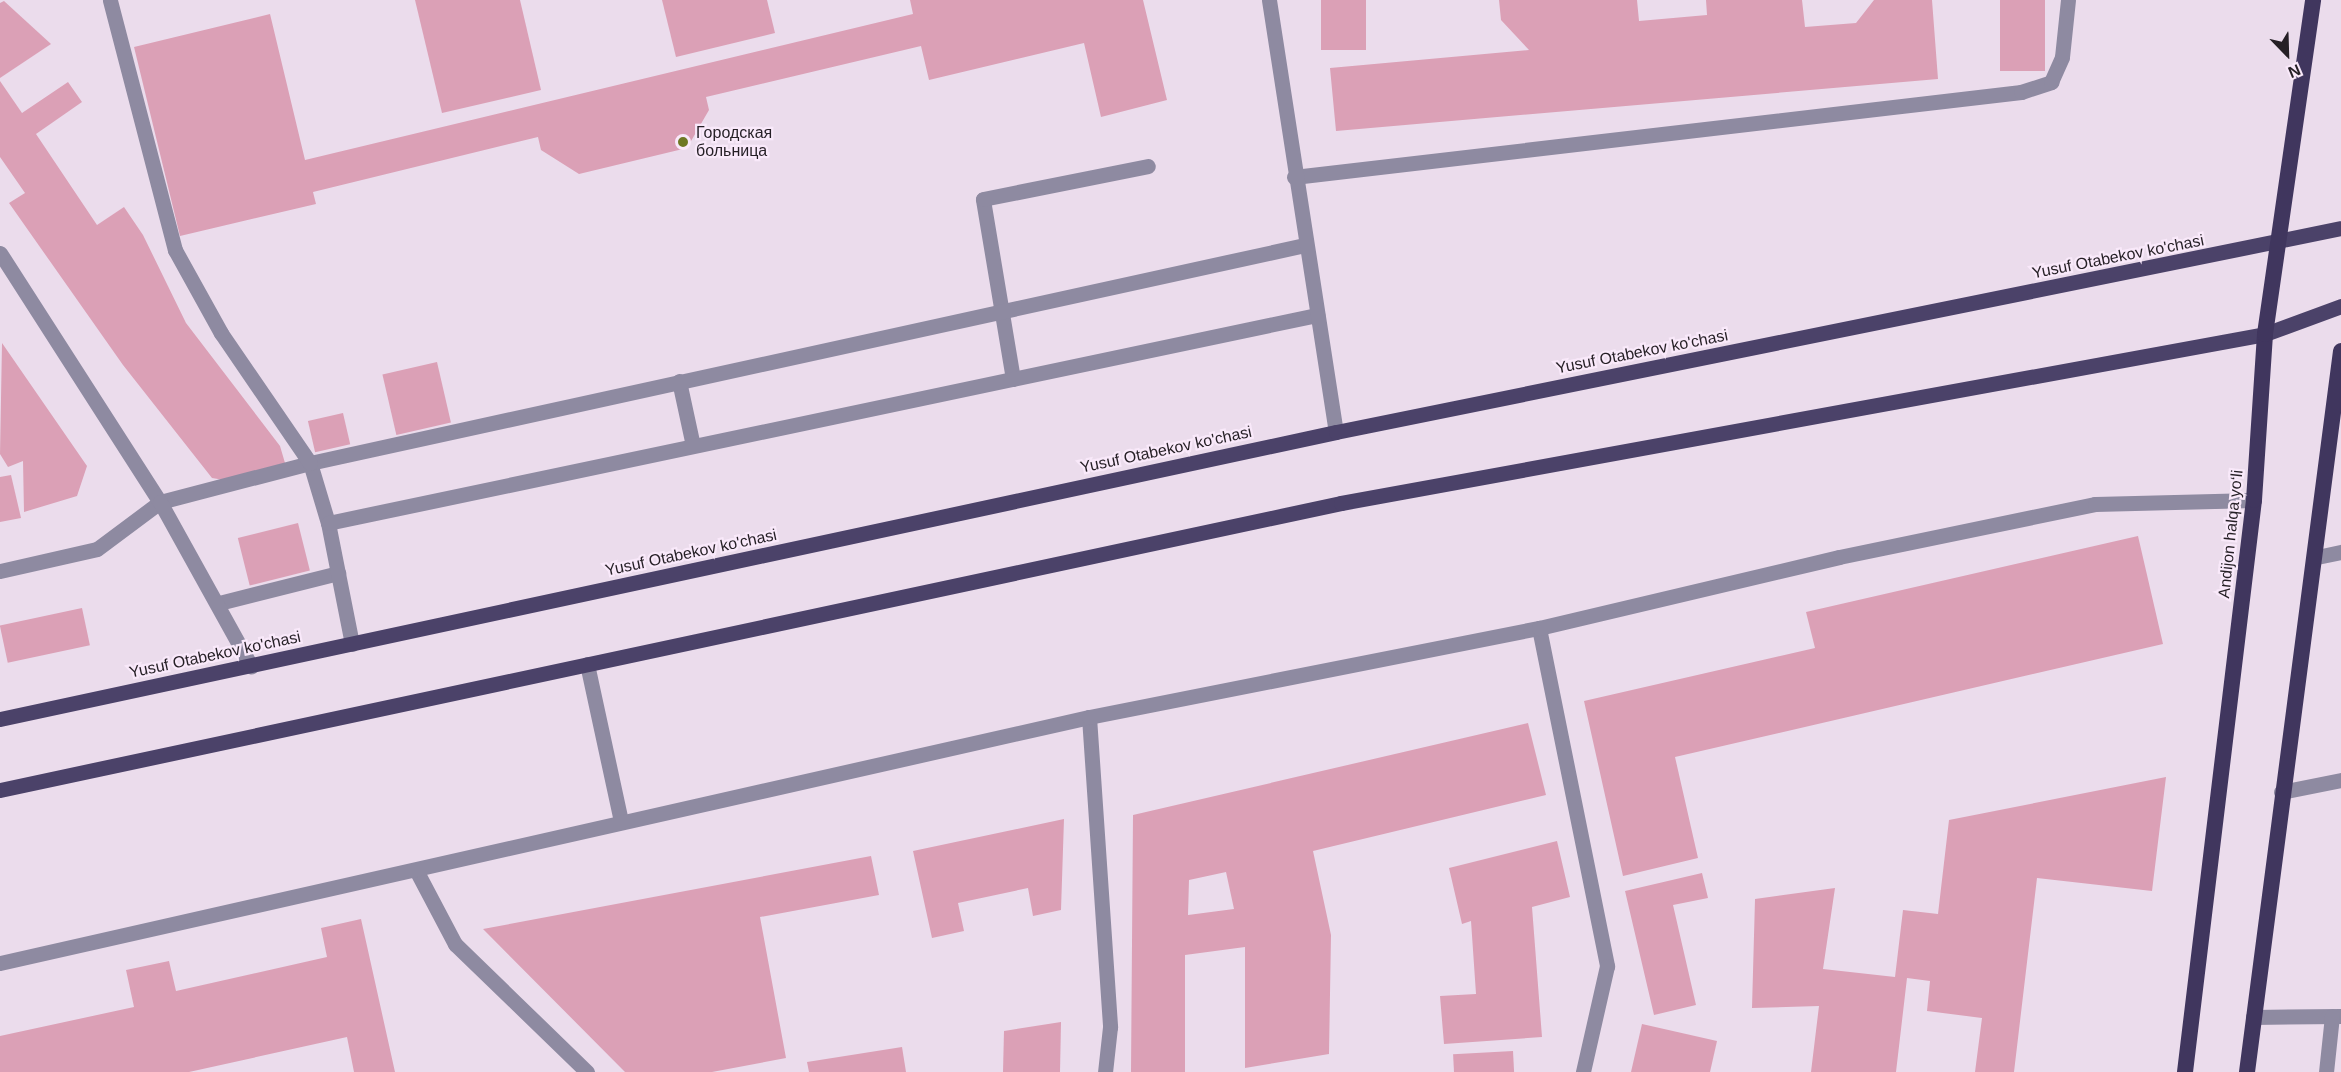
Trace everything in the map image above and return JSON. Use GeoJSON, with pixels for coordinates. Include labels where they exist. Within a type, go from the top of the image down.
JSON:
{"type":"FeatureCollection","features":[{"type":"Feature","properties":{"kind":"highway","name":"Andijon halqa yo‘li"},"geometry":{"type":"LineString","coordinates":[[2185,1072],[2254,500],[2265,334],[2280,243],[2313,0]]}},
{"type":"Feature","properties":{"kind":"highway"},"geometry":{"type":"LineString","coordinates":[[2247,1072],[2281,792],[2317,557],[2341,351]]}},
{"type":"Feature","properties":{"kind":"main road","name":"Yusuf Otabekov ko'chasi"},"geometry":{"type":"LineString","coordinates":[[0,719],[1336,432],[2280,243],[2341,228]]}},
{"type":"Feature","properties":{"kind":"main road"},"geometry":{"type":"LineString","coordinates":[[0,790],[1341,503],[2265,334],[2341,306]]}},
{"type":"Feature","properties":{"kind":"street"},"geometry":{"type":"LineString","coordinates":[[110,0],[175,250],[221,333],[310,463],[328,523],[352,644]]}},
{"type":"Feature","properties":{"kind":"street"},"geometry":{"type":"LineString","coordinates":[[1269,0],[1294,177],[1336,432]]}},
{"type":"Feature","properties":{"kind":"street"},"geometry":{"type":"LineString","coordinates":[[1294,177],[2021,92],[2051,82],[2062,57],[2068,0]]}},
{"type":"Feature","properties":{"kind":"street"},"geometry":{"type":"LineString","coordinates":[[1013,379],[983,200],[1148,166]]}},
{"type":"Feature","properties":{"kind":"street"},"geometry":{"type":"LineString","coordinates":[[0,571],[97,549],[160,502],[310,463],[1305,245]]}},
{"type":"Feature","properties":{"kind":"street"},"geometry":{"type":"LineString","coordinates":[[0,253],[160,502],[219,603],[251,666]]}},
{"type":"Feature","properties":{"kind":"street"},"geometry":{"type":"LineString","coordinates":[[328,523],[1317,315]]}},
{"type":"Feature","properties":{"kind":"street"},"geometry":{"type":"LineString","coordinates":[[679,381],[693,446]]}},
{"type":"Feature","properties":{"kind":"street"},"geometry":{"type":"LineString","coordinates":[[0,963],[1089,717],[1539,628],[1839,557],[2095,504],[2254,500]]}},
{"type":"Feature","properties":{"kind":"street"},"geometry":{"type":"LineString","coordinates":[[2317,557],[2341,552]]}},
{"type":"Feature","properties":{"kind":"street"},"geometry":{"type":"LineString","coordinates":[[219,603],[338,573]]}},
{"type":"Feature","properties":{"kind":"street"},"geometry":{"type":"LineString","coordinates":[[1539,628],[1607,966],[1583,1072]]}},
{"type":"Feature","properties":{"kind":"street"},"geometry":{"type":"LineString","coordinates":[[587,664],[621,821]]}},
{"type":"Feature","properties":{"kind":"street"},"geometry":{"type":"LineString","coordinates":[[1089,717],[1110,1027],[1105,1072]]}},
{"type":"Feature","properties":{"kind":"street"},"geometry":{"type":"LineString","coordinates":[[2281,792],[2341,780]]}},
{"type":"Feature","properties":{"kind":"street"},"geometry":{"type":"LineString","coordinates":[[416,870],[455,944],[587,1072]]}},
{"type":"Feature","properties":{"kind":"street"},"geometry":{"type":"LineString","coordinates":[[2253,1017],[2337,1016],[2326,1072]]}},
{"type":"Feature","properties":{"kind":"building"},"geometry":{"type":"Polygon","coordinates":[[[415,0],[520,0],[541,90],[442,113],[415,0]]]}},
{"type":"Feature","properties":{"kind":"building"},"geometry":{"type":"Polygon","coordinates":[[[662,0],[767,0],[775,33],[676,57],[662,0]]]}},
{"type":"Feature","properties":{"kind":"building"},"geometry":{"type":"Polygon","coordinates":[[[910,0],[1143,0],[1167,100],[1101,117],[1084,43],[929,80],[921,46],[706,97],[709,110],[687,148],[579,174],[541,150],[538,137],[313,192],[316,204],[180,236],[134,47],[270,14],[305,160],[913,14],[910,0]]]}},
{"type":"Feature","properties":{"kind":"building"},"geometry":{"type":"Polygon","coordinates":[[[1321,0],[1366,0],[1366,50],[1321,50],[1321,0]]]}},
{"type":"Feature","properties":{"kind":"building"},"geometry":{"type":"Polygon","coordinates":[[[1499,0],[1637,0],[1639,21],[1707,15],[1706,0],[1802,0],[1805,27],[1856,23],[1874,0],[1932,0],[1938,79],[1336,131],[1330,68],[1529,50],[1501,20],[1499,0]]]}},
{"type":"Feature","properties":{"kind":"building"},"geometry":{"type":"Polygon","coordinates":[[[2000,0],[2045,0],[2045,71],[2000,71],[2000,0]]]}},
{"type":"Feature","properties":{"kind":"building"},"geometry":{"type":"Polygon","coordinates":[[[4,1],[51,44],[0,78],[0,3],[4,1]]]}},
{"type":"Feature","properties":{"kind":"building"},"geometry":{"type":"Polygon","coordinates":[[[0,81],[22,113],[68,82],[82,102],[36,134],[97,225],[124,207],[143,235],[186,323],[280,446],[285,463],[224,480],[212,478],[123,365],[9,203],[25,193],[0,157],[0,81]]]}},
{"type":"Feature","properties":{"kind":"building"},"geometry":{"type":"Polygon","coordinates":[[[2,343],[87,466],[77,496],[24,512],[23,461],[8,467],[0,454],[2,343]]]}},
{"type":"Feature","properties":{"kind":"building"},"geometry":{"type":"Polygon","coordinates":[[[437,362],[451,422],[396,435],[382,375],[437,362]]]}},
{"type":"Feature","properties":{"kind":"building"},"geometry":{"type":"Polygon","coordinates":[[[343,413],[350,444],[315,452],[308,421],[343,413]]]}},
{"type":"Feature","properties":{"kind":"building"},"geometry":{"type":"Polygon","coordinates":[[[11,475],[21,518],[0,522],[0,477],[11,475]]]}},
{"type":"Feature","properties":{"kind":"building"},"geometry":{"type":"Polygon","coordinates":[[[298,523],[310,571],[250,586],[238,538],[298,523]]]}},
{"type":"Feature","properties":{"kind":"building"},"geometry":{"type":"Polygon","coordinates":[[[2138,536],[2163,644],[1675,757],[1698,858],[1623,876],[1584,701],[1815,648],[1806,612],[2138,536]]]}},
{"type":"Feature","properties":{"kind":"building"},"geometry":{"type":"Polygon","coordinates":[[[82,608],[90,645],[8,663],[0,625],[82,608]]]}},
{"type":"Feature","properties":{"kind":"building"},"geometry":{"type":"Polygon","coordinates":[[[1528,723],[1546,795],[1313,851],[1331,935],[1329,1054],[1245,1068],[1245,947],[1185,955],[1185,1072],[1131,1072],[1133,815],[1528,723]],[[1226,872],[1189,880],[1188,915],[1234,909],[1226,872]]]}},
{"type":"Feature","properties":{"kind":"building"},"geometry":{"type":"Polygon","coordinates":[[[2166,777],[2152,891],[2037,878],[2014,1072],[1975,1072],[1982,1018],[1927,1011],[1930,981],[1907,978],[1896,1072],[1811,1072],[1819,1006],[1752,1008],[1755,899],[1835,888],[1823,969],[1895,977],[1903,910],[1938,914],[1949,820],[2166,777]]]}},
{"type":"Feature","properties":{"kind":"building"},"geometry":{"type":"Polygon","coordinates":[[[1064,819],[1061,910],[1033,916],[1028,888],[958,903],[964,931],[932,938],[913,851],[1064,819]]]}},
{"type":"Feature","properties":{"kind":"building"},"geometry":{"type":"Polygon","coordinates":[[[1557,841],[1570,897],[1532,907],[1542,1037],[1444,1044],[1440,996],[1476,994],[1471,921],[1462,924],[1449,868],[1557,841]]]}},
{"type":"Feature","properties":{"kind":"building"},"geometry":{"type":"Polygon","coordinates":[[[871,856],[879,895],[760,917],[786,1058],[712,1072],[625,1072],[483,929],[871,856]]]}},
{"type":"Feature","properties":{"kind":"building"},"geometry":{"type":"Polygon","coordinates":[[[1702,873],[1708,898],[1673,905],[1696,1005],[1654,1015],[1625,891],[1702,873]]]}},
{"type":"Feature","properties":{"kind":"building"},"geometry":{"type":"Polygon","coordinates":[[[361,919],[395,1072],[354,1072],[347,1037],[189,1072],[0,1072],[0,1036],[134,1007],[126,970],[169,961],[176,991],[327,957],[321,928],[361,919]]]}},
{"type":"Feature","properties":{"kind":"building"},"geometry":{"type":"Polygon","coordinates":[[[1061,1022],[1060,1072],[1003,1072],[1004,1031],[1061,1022]]]}},
{"type":"Feature","properties":{"kind":"building"},"geometry":{"type":"Polygon","coordinates":[[[1642,1024],[1717,1041],[1710,1072],[1631,1072],[1642,1024]]]}},
{"type":"Feature","properties":{"kind":"building"},"geometry":{"type":"Polygon","coordinates":[[[902,1047],[906,1072],[809,1072],[807,1062],[902,1047]]]}},
{"type":"Feature","properties":{"kind":"building"},"geometry":{"type":"Polygon","coordinates":[[[1513,1051],[1514,1072],[1454,1072],[1453,1054],[1513,1051]]]}},
{"type":"Feature","properties":{"kind":"place","name":"Городская больница"},"geometry":{"type":"Point","coordinates":[683,142]}}]}
